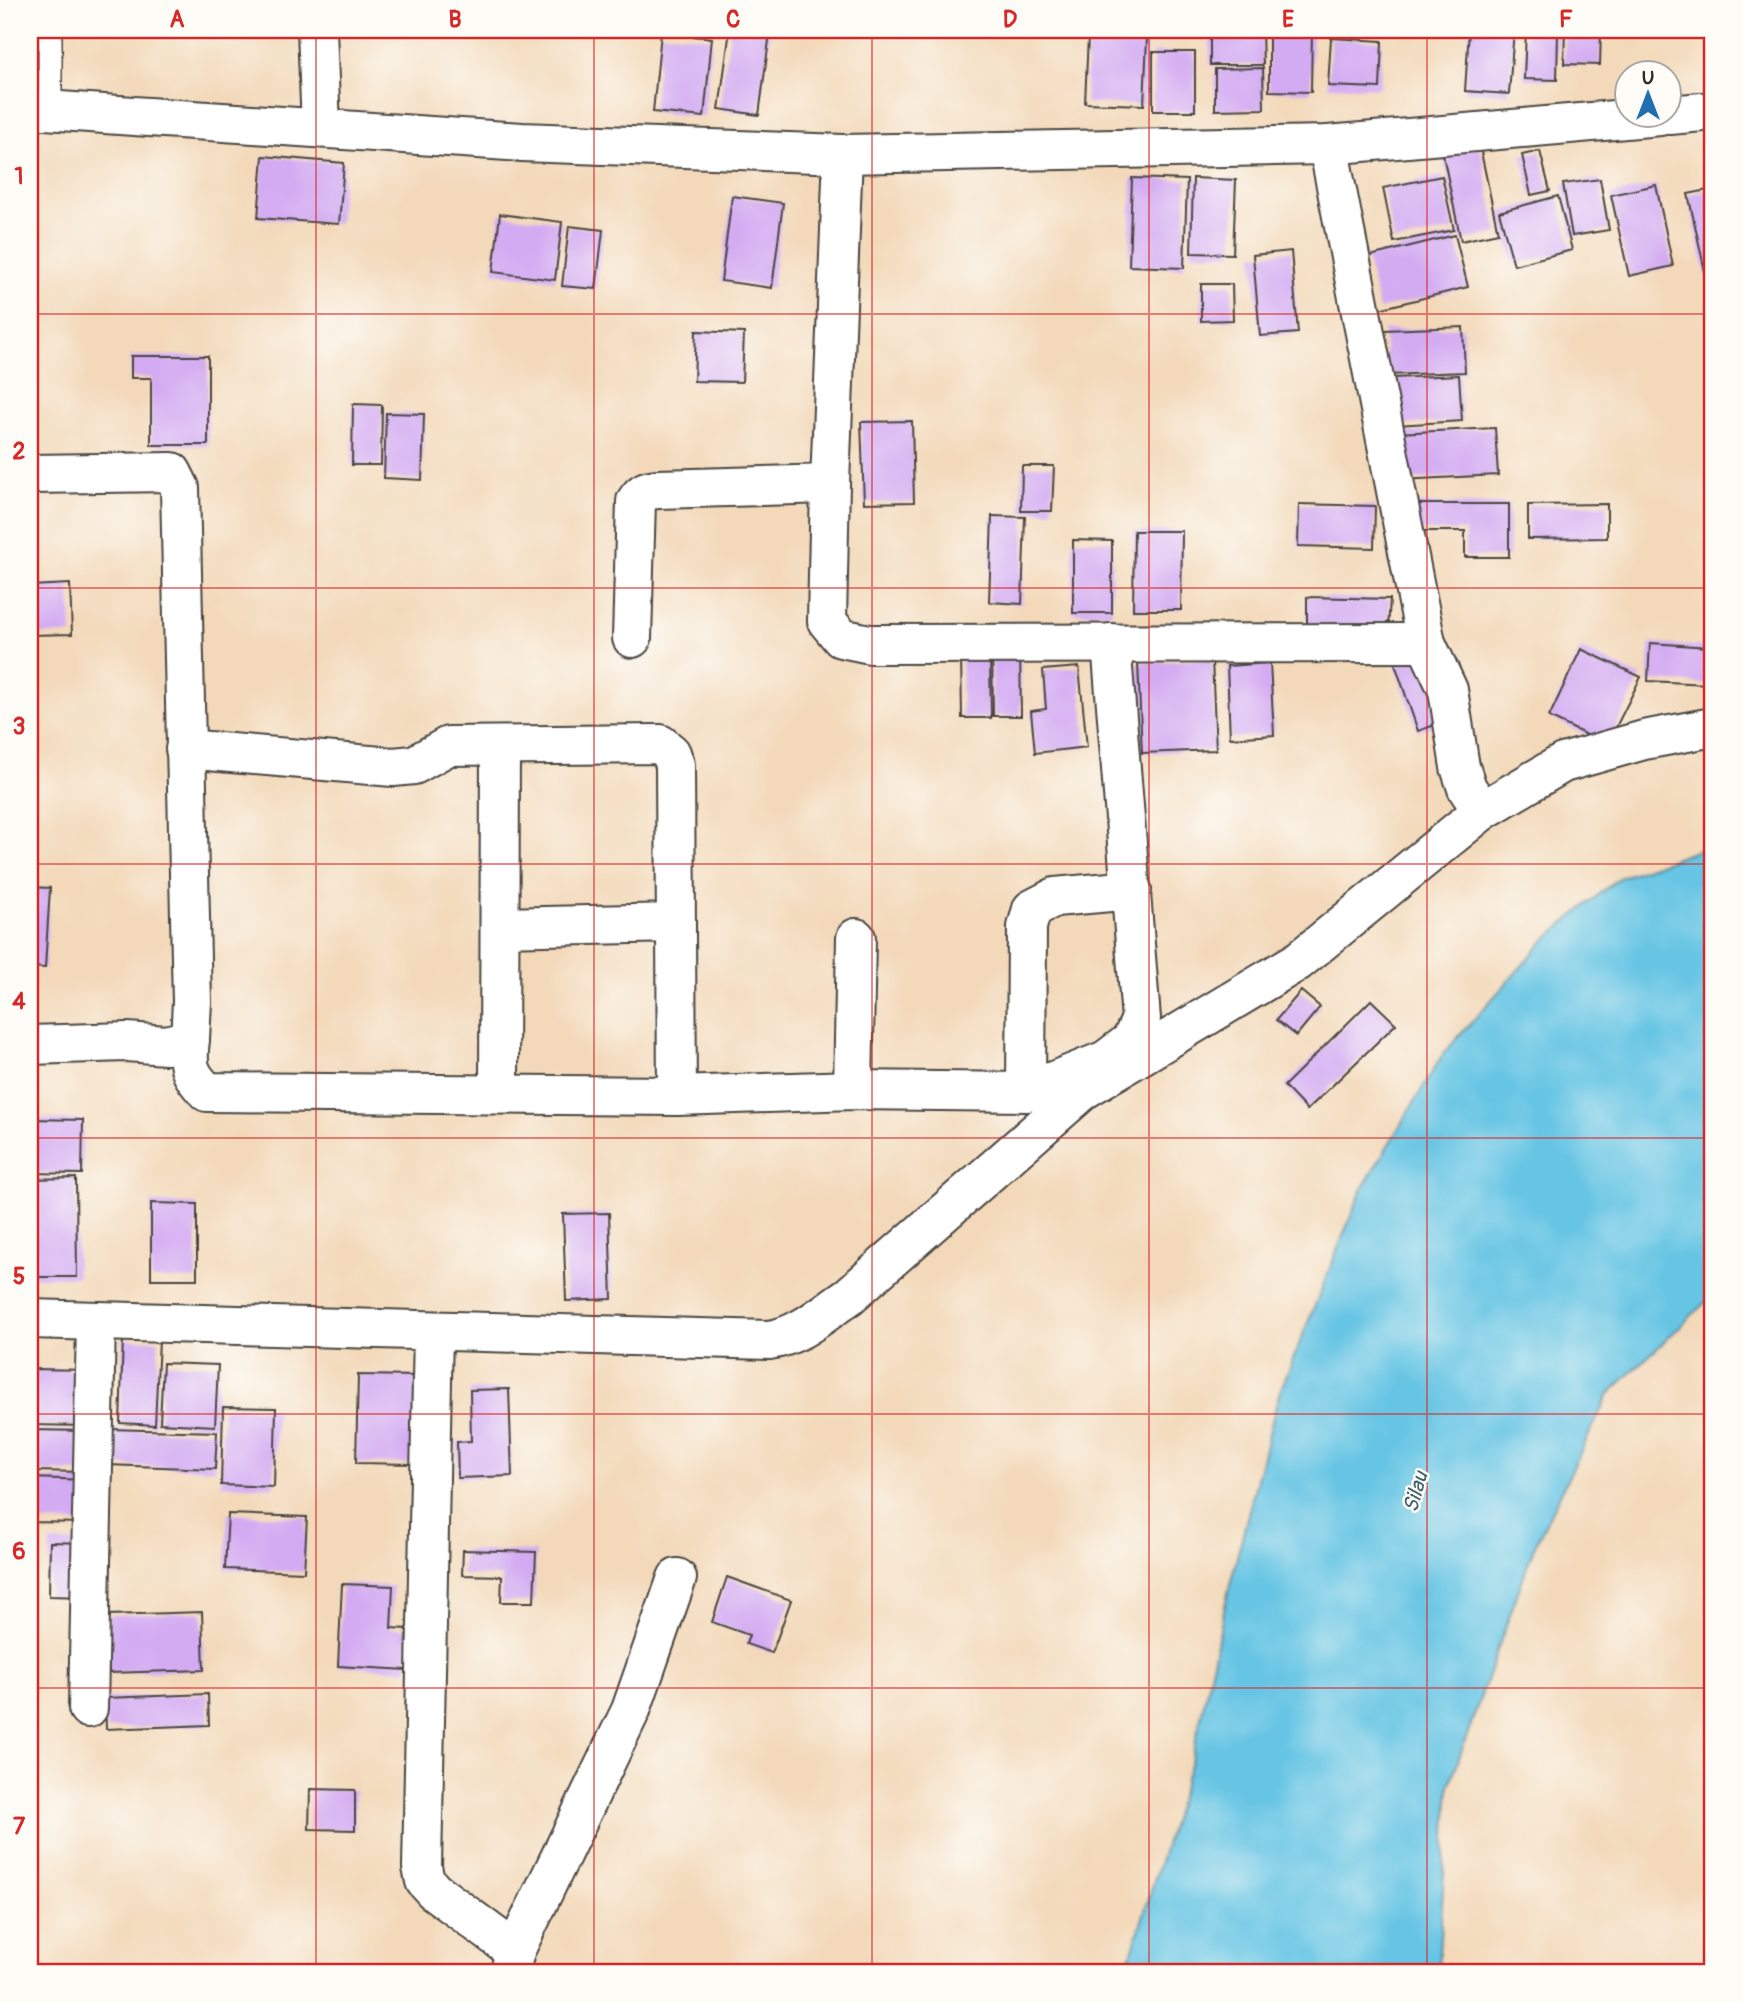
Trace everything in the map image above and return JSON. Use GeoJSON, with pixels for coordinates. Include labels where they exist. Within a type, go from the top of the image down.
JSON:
{"type":"FeatureCollection","features":[{"type":"Feature","properties":{"kind":"street"},"geometry":{"type":"LineString","coordinates":[[317,30],[321,128]]}},
{"type":"Feature","properties":{"kind":"street"},"geometry":{"type":"LineString","coordinates":[[40,109],[522,142],[843,154],[1328,145],[1614,120]]}},
{"type":"Feature","properties":{"kind":"street"},"geometry":{"type":"LineString","coordinates":[[1684,114],[1713,111]]}},
{"type":"Feature","properties":{"kind":"street"},"geometry":{"type":"LineString","coordinates":[[1328,145],[1426,643],[1448,690],[1460,767],[1467,788],[1482,811]]}},
{"type":"Feature","properties":{"kind":"street"},"geometry":{"type":"LineString","coordinates":[[843,154],[827,621],[841,638],[870,644],[1426,643]]}},
{"type":"Feature","properties":{"kind":"street"},"geometry":{"type":"LineString","coordinates":[[30,474],[172,472],[180,488],[192,1002],[188,1062],[193,1078],[207,1092],[677,1096],[853,1090],[1026,1092],[1106,1060],[1131,1041],[1141,1019],[1111,643]]}},
{"type":"Feature","properties":{"kind":"street"},"geometry":{"type":"LineString","coordinates":[[632,638],[636,501],[646,490],[830,484]]}},
{"type":"Feature","properties":{"kind":"street"},"geometry":{"type":"LineString","coordinates":[[30,1319],[433,1332],[781,1339],[809,1324],[849,1296],[1085,1089],[1297,962],[1482,811],[1563,763],[1644,740],[1713,727]]}},
{"type":"Feature","properties":{"kind":"street"},"geometry":{"type":"LineString","coordinates":[[185,749],[393,767],[414,765],[448,746],[660,744],[671,753],[675,765],[677,1096]]}},
{"type":"Feature","properties":{"kind":"street"},"geometry":{"type":"LineString","coordinates":[[499,1094],[500,746]]}},
{"type":"Feature","properties":{"kind":"street"},"geometry":{"type":"LineString","coordinates":[[1026,1092],[1027,927],[1032,909],[1055,897],[1132,890]]}},
{"type":"Feature","properties":{"kind":"street"},"geometry":{"type":"LineString","coordinates":[[500,927],[676,923]]}},
{"type":"Feature","properties":{"kind":"street"},"geometry":{"type":"LineString","coordinates":[[853,1090],[856,938]]}},
{"type":"Feature","properties":{"kind":"street"},"geometry":{"type":"LineString","coordinates":[[30,1045],[127,1042],[166,1045],[190,1039]]}},
{"type":"Feature","properties":{"kind":"street"},"geometry":{"type":"LineString","coordinates":[[88,1708],[96,1322]]}},
{"type":"Feature","properties":{"kind":"street"},"geometry":{"type":"LineString","coordinates":[[433,1332],[422,1867],[425,1881],[434,1891],[513,1962],[631,1710],[677,1578]]}},
{"type":"Feature","properties":{"kind":"lane"},"geometry":{"type":"LineString","coordinates":[[40,109],[50,30]]}},
{"type":"Feature","properties":{"kind":"water","name":"Silau"},"geometry":{"type":"Polygon","coordinates":[[[1713,845],[1713,1295],[1609,1394],[1534,1547],[1449,1786],[1438,1972],[1126,1972],[1192,1758],[1229,1588],[1279,1394],[1362,1189],[1443,1054],[1546,939],[1619,878],[1713,845]]]}},
{"type":"Feature","properties":{"kind":"building"},"geometry":{"type":"Polygon","coordinates":[[[730,30],[770,33],[759,115],[719,109],[730,30]]]}},
{"type":"Feature","properties":{"kind":"building"},"geometry":{"type":"Polygon","coordinates":[[[1210,30],[1262,30],[1263,65],[1210,65],[1210,30]]]}},
{"type":"Feature","properties":{"kind":"building"},"geometry":{"type":"Polygon","coordinates":[[[1269,30],[1312,30],[1311,92],[1269,91],[1269,30]]]}},
{"type":"Feature","properties":{"kind":"building"},"geometry":{"type":"Polygon","coordinates":[[[1469,30],[1514,30],[1509,94],[1465,91],[1469,30]]]}},
{"type":"Feature","properties":{"kind":"building"},"geometry":{"type":"Polygon","coordinates":[[[1526,30],[1558,30],[1557,80],[1524,79],[1526,30]]]}},
{"type":"Feature","properties":{"kind":"building"},"geometry":{"type":"Polygon","coordinates":[[[1565,30],[1601,30],[1600,65],[1564,64],[1565,30]]]}},
{"type":"Feature","properties":{"kind":"building"},"geometry":{"type":"Polygon","coordinates":[[[661,33],[712,38],[704,117],[653,112],[661,33]]]}},
{"type":"Feature","properties":{"kind":"building"},"geometry":{"type":"Polygon","coordinates":[[[1088,36],[1147,38],[1144,105],[1085,103],[1088,36]]]}},
{"type":"Feature","properties":{"kind":"building"},"geometry":{"type":"Polygon","coordinates":[[[1331,38],[1382,41],[1380,88],[1328,86],[1331,38]]]}},
{"type":"Feature","properties":{"kind":"building"},"geometry":{"type":"Polygon","coordinates":[[[1153,52],[1195,52],[1195,111],[1153,111],[1153,52]]]}},
{"type":"Feature","properties":{"kind":"building"},"geometry":{"type":"Polygon","coordinates":[[[1263,68],[1264,109],[1215,110],[1215,69],[1263,68]]]}},
{"type":"Feature","properties":{"kind":"building"},"geometry":{"type":"Polygon","coordinates":[[[1480,147],[1498,233],[1461,241],[1443,155],[1480,147]]]}},
{"type":"Feature","properties":{"kind":"building"},"geometry":{"type":"Polygon","coordinates":[[[1540,151],[1550,191],[1531,195],[1522,155],[1540,151]]]}},
{"type":"Feature","properties":{"kind":"building"},"geometry":{"type":"Polygon","coordinates":[[[263,156],[344,163],[339,224],[258,218],[263,156]]]}},
{"type":"Feature","properties":{"kind":"building"},"geometry":{"type":"Polygon","coordinates":[[[1442,176],[1454,230],[1394,242],[1383,188],[1442,176]]]}},
{"type":"Feature","properties":{"kind":"building"},"geometry":{"type":"Polygon","coordinates":[[[1132,178],[1187,180],[1184,268],[1129,266],[1132,178]]]}},
{"type":"Feature","properties":{"kind":"building"},"geometry":{"type":"Polygon","coordinates":[[[1193,178],[1236,180],[1233,254],[1191,253],[1193,178]]]}},
{"type":"Feature","properties":{"kind":"building"},"geometry":{"type":"Polygon","coordinates":[[[1600,179],[1609,230],[1572,236],[1563,184],[1600,179]]]}},
{"type":"Feature","properties":{"kind":"building"},"geometry":{"type":"Polygon","coordinates":[[[1656,185],[1673,266],[1629,276],[1611,195],[1656,185]]]}},
{"type":"Feature","properties":{"kind":"building"},"geometry":{"type":"Polygon","coordinates":[[[1713,189],[1713,278],[1707,280],[1688,194],[1713,189]]]}},
{"type":"Feature","properties":{"kind":"building"},"geometry":{"type":"Polygon","coordinates":[[[732,196],[783,203],[772,288],[721,281],[732,196]]]}},
{"type":"Feature","properties":{"kind":"building"},"geometry":{"type":"Polygon","coordinates":[[[1558,196],[1572,250],[1514,265],[1499,212],[1558,196]]]}},
{"type":"Feature","properties":{"kind":"building"},"geometry":{"type":"Polygon","coordinates":[[[500,214],[562,222],[555,280],[493,272],[500,214]]]}},
{"type":"Feature","properties":{"kind":"building"},"geometry":{"type":"Polygon","coordinates":[[[569,226],[603,230],[596,289],[562,286],[569,226]]]}},
{"type":"Feature","properties":{"kind":"building"},"geometry":{"type":"Polygon","coordinates":[[[1455,235],[1468,287],[1379,309],[1366,257],[1455,235]]]}},
{"type":"Feature","properties":{"kind":"building"},"geometry":{"type":"Polygon","coordinates":[[[1291,251],[1298,333],[1260,336],[1253,255],[1291,251]]]}},
{"type":"Feature","properties":{"kind":"building"},"geometry":{"type":"Polygon","coordinates":[[[1201,284],[1232,284],[1233,320],[1201,321],[1201,284]]]}},
{"type":"Feature","properties":{"kind":"building"},"geometry":{"type":"Polygon","coordinates":[[[1463,327],[1465,372],[1386,375],[1384,330],[1463,327]]]}},
{"type":"Feature","properties":{"kind":"building"},"geometry":{"type":"Polygon","coordinates":[[[696,331],[744,333],[742,382],[694,381],[696,331]]]}},
{"type":"Feature","properties":{"kind":"building"},"geometry":{"type":"Polygon","coordinates":[[[131,356],[208,356],[208,445],[151,445],[151,378],[131,378],[131,356]]]}},
{"type":"Feature","properties":{"kind":"building"},"geometry":{"type":"Polygon","coordinates":[[[1459,375],[1462,421],[1396,425],[1393,378],[1459,375]]]}},
{"type":"Feature","properties":{"kind":"building"},"geometry":{"type":"Polygon","coordinates":[[[353,404],[382,405],[381,465],[352,465],[353,404]]]}},
{"type":"Feature","properties":{"kind":"building"},"geometry":{"type":"Polygon","coordinates":[[[386,413],[424,414],[422,480],[384,478],[386,413]]]}},
{"type":"Feature","properties":{"kind":"building"},"geometry":{"type":"Polygon","coordinates":[[[912,421],[914,502],[864,503],[861,422],[912,421]]]}},
{"type":"Feature","properties":{"kind":"building"},"geometry":{"type":"Polygon","coordinates":[[[1495,428],[1498,475],[1400,480],[1397,433],[1495,428]]]}},
{"type":"Feature","properties":{"kind":"building"},"geometry":{"type":"Polygon","coordinates":[[[1022,466],[1054,466],[1052,511],[1021,511],[1022,466]]]}},
{"type":"Feature","properties":{"kind":"building"},"geometry":{"type":"Polygon","coordinates":[[[1299,504],[1375,506],[1374,548],[1298,546],[1299,504]]]}},
{"type":"Feature","properties":{"kind":"building"},"geometry":{"type":"Polygon","coordinates":[[[1412,504],[1509,504],[1509,557],[1465,557],[1465,531],[1413,531],[1412,504]]]}},
{"type":"Feature","properties":{"kind":"building"},"geometry":{"type":"Polygon","coordinates":[[[1607,504],[1607,538],[1528,539],[1528,505],[1607,504]]]}},
{"type":"Feature","properties":{"kind":"building"},"geometry":{"type":"Polygon","coordinates":[[[992,516],[1025,517],[1022,604],[989,602],[992,516]]]}},
{"type":"Feature","properties":{"kind":"building"},"geometry":{"type":"Polygon","coordinates":[[[1134,531],[1182,531],[1181,610],[1133,610],[1134,531]]]}},
{"type":"Feature","properties":{"kind":"building"},"geometry":{"type":"Polygon","coordinates":[[[1073,540],[1112,541],[1112,613],[1073,613],[1073,540]]]}},
{"type":"Feature","properties":{"kind":"building"},"geometry":{"type":"Polygon","coordinates":[[[70,584],[72,634],[30,635],[30,586],[70,584]]]}},
{"type":"Feature","properties":{"kind":"building"},"geometry":{"type":"Polygon","coordinates":[[[1307,597],[1390,599],[1388,630],[1307,628],[1307,597]]]}},
{"type":"Feature","properties":{"kind":"building"},"geometry":{"type":"Polygon","coordinates":[[[1650,643],[1709,647],[1707,684],[1648,681],[1650,643]]]}},
{"type":"Feature","properties":{"kind":"building"},"geometry":{"type":"Polygon","coordinates":[[[992,647],[1020,647],[1021,716],[993,716],[992,647]]]}},
{"type":"Feature","properties":{"kind":"building"},"geometry":{"type":"Polygon","coordinates":[[[1424,647],[1449,720],[1418,731],[1393,658],[1424,647]]]}},
{"type":"Feature","properties":{"kind":"building"},"geometry":{"type":"Polygon","coordinates":[[[1581,649],[1641,677],[1607,745],[1549,717],[1581,649]]]}},
{"type":"Feature","properties":{"kind":"building"},"geometry":{"type":"Polygon","coordinates":[[[961,655],[990,655],[991,718],[962,718],[961,655]]]}},
{"type":"Feature","properties":{"kind":"building"},"geometry":{"type":"Polygon","coordinates":[[[1212,659],[1216,750],[1142,753],[1138,663],[1212,659]]]}},
{"type":"Feature","properties":{"kind":"building"},"geometry":{"type":"Polygon","coordinates":[[[1270,663],[1274,735],[1230,738],[1227,666],[1270,663]]]}},
{"type":"Feature","properties":{"kind":"building"},"geometry":{"type":"Polygon","coordinates":[[[1079,667],[1087,747],[1035,753],[1031,711],[1046,709],[1043,670],[1079,667]]]}},
{"type":"Feature","properties":{"kind":"building"},"geometry":{"type":"Polygon","coordinates":[[[30,887],[50,888],[45,968],[30,967],[30,887]]]}},
{"type":"Feature","properties":{"kind":"building"},"geometry":{"type":"Polygon","coordinates":[[[1301,991],[1320,1007],[1296,1036],[1276,1020],[1301,991]]]}},
{"type":"Feature","properties":{"kind":"building"},"geometry":{"type":"Polygon","coordinates":[[[1371,1000],[1396,1024],[1307,1110],[1284,1086],[1371,1000]]]}},
{"type":"Feature","properties":{"kind":"building"},"geometry":{"type":"Polygon","coordinates":[[[30,1119],[83,1120],[82,1174],[30,1173],[30,1119]]]}},
{"type":"Feature","properties":{"kind":"building"},"geometry":{"type":"Polygon","coordinates":[[[76,1178],[77,1277],[30,1277],[30,1179],[76,1178]]]}},
{"type":"Feature","properties":{"kind":"building"},"geometry":{"type":"Polygon","coordinates":[[[151,1203],[197,1204],[197,1279],[151,1279],[151,1203]]]}},
{"type":"Feature","properties":{"kind":"building"},"geometry":{"type":"Polygon","coordinates":[[[609,1213],[612,1299],[566,1301],[563,1214],[609,1213]]]}},
{"type":"Feature","properties":{"kind":"building"},"geometry":{"type":"Polygon","coordinates":[[[123,1339],[159,1340],[155,1425],[120,1423],[123,1339]]]}},
{"type":"Feature","properties":{"kind":"building"},"geometry":{"type":"Polygon","coordinates":[[[163,1363],[218,1365],[215,1426],[160,1423],[163,1363]]]}},
{"type":"Feature","properties":{"kind":"building"},"geometry":{"type":"Polygon","coordinates":[[[30,1369],[88,1370],[86,1426],[30,1425],[30,1369]]]}},
{"type":"Feature","properties":{"kind":"building"},"geometry":{"type":"Polygon","coordinates":[[[358,1375],[417,1376],[415,1464],[356,1463],[358,1375]]]}},
{"type":"Feature","properties":{"kind":"building"},"geometry":{"type":"Polygon","coordinates":[[[509,1389],[512,1476],[458,1478],[457,1442],[471,1441],[470,1390],[509,1389]]]}},
{"type":"Feature","properties":{"kind":"building"},"geometry":{"type":"Polygon","coordinates":[[[223,1407],[276,1408],[274,1487],[221,1485],[223,1407]]]}},
{"type":"Feature","properties":{"kind":"building"},"geometry":{"type":"Polygon","coordinates":[[[108,1429],[217,1432],[215,1469],[107,1465],[108,1429]]]}},
{"type":"Feature","properties":{"kind":"building"},"geometry":{"type":"Polygon","coordinates":[[[30,1430],[88,1431],[87,1472],[30,1471],[30,1430]]]}},
{"type":"Feature","properties":{"kind":"building"},"geometry":{"type":"Polygon","coordinates":[[[30,1478],[88,1480],[86,1523],[30,1522],[30,1478]]]}},
{"type":"Feature","properties":{"kind":"building"},"geometry":{"type":"Polygon","coordinates":[[[228,1514],[307,1517],[304,1572],[225,1569],[228,1514]]]}},
{"type":"Feature","properties":{"kind":"building"},"geometry":{"type":"Polygon","coordinates":[[[50,1542],[86,1543],[86,1597],[49,1596],[50,1542]]]}},
{"type":"Feature","properties":{"kind":"building"},"geometry":{"type":"Polygon","coordinates":[[[463,1550],[536,1552],[534,1602],[501,1602],[502,1576],[462,1575],[463,1550]]]}},
{"type":"Feature","properties":{"kind":"building"},"geometry":{"type":"Polygon","coordinates":[[[727,1577],[791,1600],[772,1653],[746,1644],[749,1635],[712,1622],[727,1577]]]}},
{"type":"Feature","properties":{"kind":"building"},"geometry":{"type":"Polygon","coordinates":[[[342,1584],[393,1586],[391,1628],[409,1629],[407,1670],[338,1666],[342,1584]]]}},
{"type":"Feature","properties":{"kind":"building"},"geometry":{"type":"Polygon","coordinates":[[[202,1612],[204,1670],[109,1673],[108,1615],[202,1612]]]}},
{"type":"Feature","properties":{"kind":"building"},"geometry":{"type":"Polygon","coordinates":[[[208,1694],[209,1725],[106,1729],[105,1698],[208,1694]]]}},
{"type":"Feature","properties":{"kind":"building"},"geometry":{"type":"Polygon","coordinates":[[[310,1789],[355,1790],[355,1830],[309,1829],[310,1789]]]}}]}
